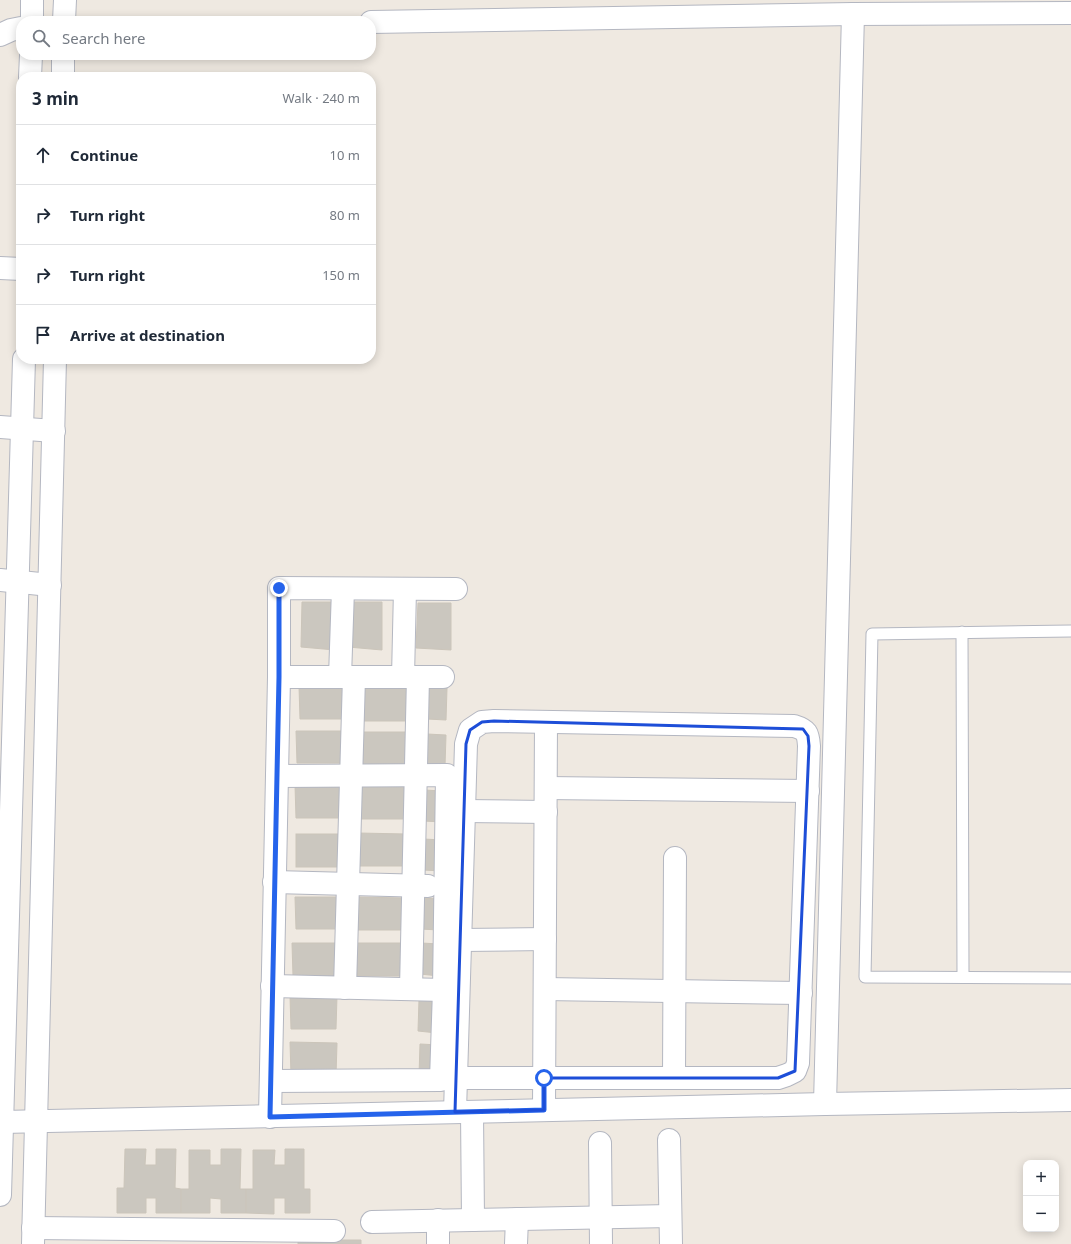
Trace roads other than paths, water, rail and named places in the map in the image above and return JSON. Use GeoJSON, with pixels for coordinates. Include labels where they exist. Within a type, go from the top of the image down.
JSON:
{"type":"FeatureCollection","features":[{"type":"Feature","properties":{"kind":"street"},"geometry":{"type":"LineString","coordinates":[[32,0],[32,16]]}},
{"type":"Feature","properties":{"kind":"street"},"geometry":{"type":"LineString","coordinates":[[64,0],[64,16]]}},
{"type":"Feature","properties":{"kind":"street"},"geometry":{"type":"LineString","coordinates":[[376,22],[853,14],[1071,13]]}},
{"type":"Feature","properties":{"kind":"street"},"geometry":{"type":"LineString","coordinates":[[825,1104],[853,14]]}},
{"type":"Feature","properties":{"kind":"street"},"geometry":{"type":"LineString","coordinates":[[0,35],[16,29]]}},
{"type":"Feature","properties":{"kind":"street"},"geometry":{"type":"LineString","coordinates":[[30,72],[31,60]]}},
{"type":"Feature","properties":{"kind":"street"},"geometry":{"type":"LineString","coordinates":[[62,72],[63,60]]}},
{"type":"Feature","properties":{"kind":"street"},"geometry":{"type":"LineString","coordinates":[[0,268],[16,269]]}},
{"type":"Feature","properties":{"kind":"street"},"geometry":{"type":"LineString","coordinates":[[0,1195],[9,581],[22,429],[24,364]]}},
{"type":"Feature","properties":{"kind":"street"},"geometry":{"type":"LineString","coordinates":[[55,364],[33,1236],[255,1237],[334,1231]]}},
{"type":"Feature","properties":{"kind":"street"},"geometry":{"type":"LineString","coordinates":[[0,428],[54,431]]}},
{"type":"Feature","properties":{"kind":"street"},"geometry":{"type":"LineString","coordinates":[[9,581],[50,585]]}},
{"type":"Feature","properties":{"kind":"street"},"geometry":{"type":"LineString","coordinates":[[270,1117],[279,677],[279,588],[456,589]]}},
{"type":"Feature","properties":{"kind":"street"},"geometry":{"type":"LineString","coordinates":[[343,589],[351,776],[345,988]]}},
{"type":"Feature","properties":{"kind":"street"},"geometry":{"type":"LineString","coordinates":[[405,589],[416,775],[411,989]]}},
{"type":"Feature","properties":{"kind":"street"},"geometry":{"type":"LineString","coordinates":[[279,677],[443,677]]}},
{"type":"Feature","properties":{"kind":"street"},"geometry":{"type":"LineString","coordinates":[[457,1078],[778,1078],[787,1076],[795,1071],[798,1063],[808,790],[808,736],[803,729],[794,726],[494,721],[482,722],[470,730],[466,744],[457,1078],[464,1112],[473,1220]]}},
{"type":"Feature","properties":{"kind":"street"},"geometry":{"type":"LineString","coordinates":[[544,1110],[546,722]]}},
{"type":"Feature","properties":{"kind":"street"},"geometry":{"type":"LineString","coordinates":[[7,749],[46,749]]}},
{"type":"Feature","properties":{"kind":"street"},"geometry":{"type":"LineString","coordinates":[[270,1080],[441,1080],[444,990],[447,775],[277,776]]}},
{"type":"Feature","properties":{"kind":"street"},"geometry":{"type":"LineString","coordinates":[[546,788],[808,790]]}},
{"type":"Feature","properties":{"kind":"street"},"geometry":{"type":"LineString","coordinates":[[464,811],[546,812]]}},
{"type":"Feature","properties":{"kind":"street"},"geometry":{"type":"LineString","coordinates":[[674,1078],[675,858]]}},
{"type":"Feature","properties":{"kind":"street"},"geometry":{"type":"LineString","coordinates":[[274,882],[445,886]]}},
{"type":"Feature","properties":{"kind":"street"},"geometry":{"type":"LineString","coordinates":[[460,940],[545,939]]}},
{"type":"Feature","properties":{"kind":"street"},"geometry":{"type":"LineString","coordinates":[[272,986],[444,990]]}},
{"type":"Feature","properties":{"kind":"street"},"geometry":{"type":"LineString","coordinates":[[545,989],[801,993]]}},
{"type":"Feature","properties":{"kind":"street"},"geometry":{"type":"LineString","coordinates":[[2,1122],[1071,1100]]}},
{"type":"Feature","properties":{"kind":"street"},"geometry":{"type":"LineString","coordinates":[[669,1140],[671,1244]]}},
{"type":"Feature","properties":{"kind":"street"},"geometry":{"type":"LineString","coordinates":[[600,1143],[601,1244]]}},
{"type":"Feature","properties":{"kind":"street"},"geometry":{"type":"LineString","coordinates":[[372,1222],[670,1216]]}},
{"type":"Feature","properties":{"kind":"street"},"geometry":{"type":"LineString","coordinates":[[516,1244],[517,1219]]}},
{"type":"Feature","properties":{"kind":"street"},"geometry":{"type":"LineString","coordinates":[[438,1220],[438,1244]]}},
{"type":"Feature","properties":{"kind":"lane"},"geometry":{"type":"LineString","coordinates":[[1071,630],[872,634],[865,977],[1071,978]]}},
{"type":"Feature","properties":{"kind":"lane"},"geometry":{"type":"LineString","coordinates":[[962,632],[963,977]]}}]}
